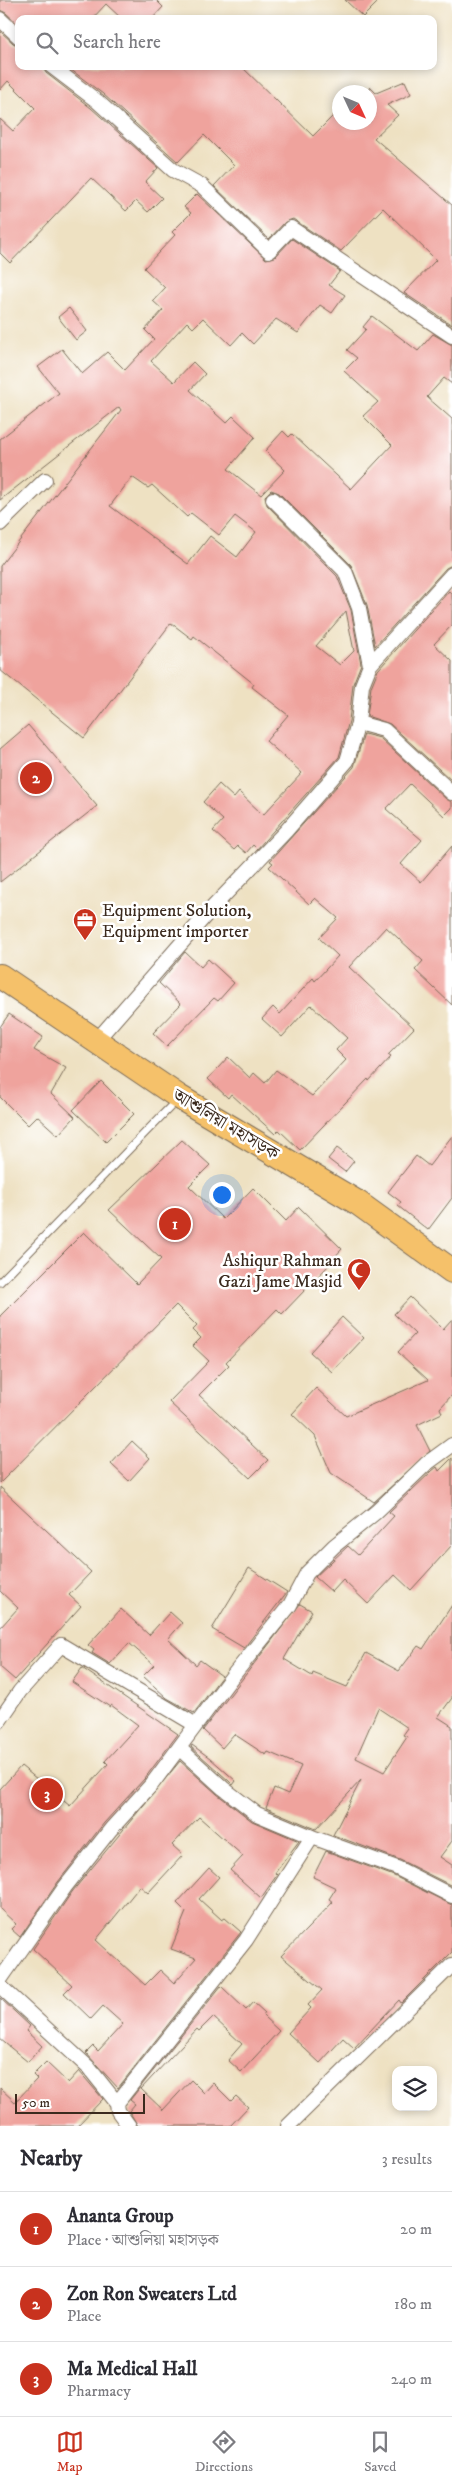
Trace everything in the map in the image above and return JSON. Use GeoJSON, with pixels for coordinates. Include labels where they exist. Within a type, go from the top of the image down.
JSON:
{"type":"FeatureCollection","features":[{"type":"Feature","properties":{"kind":"highway","name":"আশুলিয়া মহাসড়ক"},"geometry":{"type":"LineString","coordinates":[[0,976],[179,1097],[358,1203],[452,1270]]}},
{"type":"Feature","properties":{"kind":"street"},"geometry":{"type":"LineString","coordinates":[[0,19],[15,33]]}},
{"type":"Feature","properties":{"kind":"street"},"geometry":{"type":"LineString","coordinates":[[57,70],[97,100],[173,170],[202,186],[270,251],[291,228],[452,336]]}},
{"type":"Feature","properties":{"kind":"street"},"geometry":{"type":"LineString","coordinates":[[0,524],[44,480]]}},
{"type":"Feature","properties":{"kind":"street"},"geometry":{"type":"LineString","coordinates":[[273,499],[345,571],[359,608],[370,665]]}},
{"type":"Feature","properties":{"kind":"street"},"geometry":{"type":"LineString","coordinates":[[96,1040],[213,907],[286,831],[347,761],[358,723],[362,685],[370,665],[452,574]]}},
{"type":"Feature","properties":{"kind":"street"},"geometry":{"type":"LineString","coordinates":[[358,723],[384,730],[452,793]]}},
{"type":"Feature","properties":{"kind":"street"},"geometry":{"type":"LineString","coordinates":[[0,1980],[64,1887],[152,1784],[290,1605],[307,1573],[426,1464],[452,1445]]}},
{"type":"Feature","properties":{"kind":"street"},"geometry":{"type":"LineString","coordinates":[[0,1720],[20,1691],[61,1645],[196,1725]]}},
{"type":"Feature","properties":{"kind":"street"},"geometry":{"type":"LineString","coordinates":[[179,1748],[223,1788],[258,1814],[312,1837],[396,1868],[452,1896]]}},
{"type":"Feature","properties":{"kind":"street"},"geometry":{"type":"LineString","coordinates":[[117,2103],[246,1940],[312,1837]]}},
{"type":"Feature","properties":{"kind":"street"},"geometry":{"type":"LineString","coordinates":[[288,2126],[452,1965]]}},
{"type":"Feature","properties":{"kind":"street"},"geometry":{"type":"LineString","coordinates":[[0,1986],[89,2068],[117,2103],[118,2111],[129,2126]]}},
{"type":"Feature","properties":{"kind":"lane"},"geometry":{"type":"LineString","coordinates":[[0,1282],[179,1097]]}},
{"type":"Feature","properties":{"kind":"building"},"geometry":{"type":"Polygon","coordinates":[[[0,0],[156,0],[163,7],[156,15],[118,15],[106,4],[96,15],[15,15],[15,21],[0,10],[0,0]]]}},
{"type":"Feature","properties":{"kind":"building"},"geometry":{"type":"Polygon","coordinates":[[[345,0],[380,0],[365,15],[361,15],[345,0]]]}},
{"type":"Feature","properties":{"kind":"building"},"geometry":{"type":"Polygon","coordinates":[[[0,31],[15,44],[15,70],[44,70],[91,108],[158,168],[145,182],[162,198],[148,212],[136,201],[126,211],[91,178],[10,263],[0,253],[0,119],[13,131],[35,108],[8,81],[0,90],[0,31]]]}},
{"type":"Feature","properties":{"kind":"building"},"geometry":{"type":"Polygon","coordinates":[[[71,70],[245,70],[313,136],[332,117],[332,130],[377,130],[377,93],[405,81],[411,94],[387,105],[398,115],[374,138],[452,205],[452,325],[404,293],[436,260],[383,208],[341,251],[293,219],[285,222],[269,239],[214,186],[234,165],[204,135],[178,162],[103,94],[71,70]]]}},
{"type":"Feature","properties":{"kind":"building"},"geometry":{"type":"Polygon","coordinates":[[[197,194],[266,259],[275,257],[292,239],[340,271],[329,285],[345,295],[332,313],[320,305],[298,333],[276,319],[253,344],[242,333],[231,345],[203,318],[193,328],[187,322],[151,361],[174,382],[193,362],[205,374],[190,390],[226,423],[233,416],[255,437],[228,469],[261,495],[285,470],[265,451],[283,431],[289,437],[292,434],[351,489],[392,445],[363,416],[378,402],[344,371],[357,358],[347,350],[366,329],[363,327],[372,316],[418,351],[433,334],[452,345],[452,384],[444,378],[427,397],[452,419],[452,565],[446,568],[375,646],[367,605],[351,565],[279,493],[271,490],[265,496],[267,505],[337,576],[351,610],[361,664],[353,684],[349,721],[339,757],[257,849],[253,845],[246,853],[238,846],[234,850],[213,831],[223,820],[203,802],[219,784],[234,798],[239,792],[263,815],[302,773],[266,741],[288,715],[252,687],[254,684],[194,636],[192,639],[171,623],[84,738],[0,670],[0,566],[121,410],[119,407],[0,500],[0,439],[59,393],[38,367],[62,349],[82,374],[107,352],[125,370],[154,339],[145,330],[163,310],[153,301],[165,288],[144,268],[175,235],[172,232],[191,213],[184,207],[197,194]],[[132,477],[110,506],[188,564],[210,536],[237,557],[256,532],[235,516],[219,535],[191,513],[187,517],[152,485],[148,488],[132,477]],[[346,611],[316,646],[340,665],[354,651],[346,611]]]}},
{"type":"Feature","properties":{"kind":"building"},"geometry":{"type":"Polygon","coordinates":[[[69,308],[87,331],[76,340],[58,317],[69,308]]]}},
{"type":"Feature","properties":{"kind":"building"},"geometry":{"type":"Polygon","coordinates":[[[449,591],[452,594],[452,625],[434,644],[452,661],[452,781],[390,724],[367,716],[371,687],[378,670],[449,591]]]}},
{"type":"Feature","properties":{"kind":"building"},"geometry":{"type":"Polygon","coordinates":[[[28,725],[97,806],[0,882],[0,749],[28,725]]]}},
{"type":"Feature","properties":{"kind":"building"},"geometry":{"type":"Polygon","coordinates":[[[364,734],[380,738],[446,799],[452,802],[452,808],[444,816],[410,784],[386,809],[422,840],[401,864],[421,882],[452,846],[452,1005],[415,970],[423,961],[386,927],[349,967],[414,1028],[388,1055],[391,1057],[369,1081],[368,1079],[300,1150],[279,1130],[275,1134],[231,1094],[228,1098],[208,1079],[228,1057],[250,1078],[254,1073],[265,1083],[276,1070],[312,1096],[346,1060],[336,1050],[347,1038],[311,1005],[282,1037],[262,1019],[273,1007],[280,1014],[313,978],[315,981],[338,956],[319,938],[338,918],[315,898],[309,904],[269,867],[273,863],[270,861],[354,767],[364,734]]]}},
{"type":"Feature","properties":{"kind":"building"},"geometry":{"type":"Polygon","coordinates":[[[185,952],[201,967],[208,959],[234,983],[218,1001],[214,998],[167,1046],[153,1033],[181,1004],[159,983],[185,952]]]}},
{"type":"Feature","properties":{"kind":"building"},"geometry":{"type":"Polygon","coordinates":[[[9,1014],[43,1037],[34,1050],[66,1068],[51,1094],[75,1117],[58,1135],[37,1116],[28,1125],[0,1097],[0,1027],[9,1014]]]}},
{"type":"Feature","properties":{"kind":"building"},"geometry":{"type":"Polygon","coordinates":[[[101,1081],[134,1114],[106,1142],[73,1110],[101,1081]]]}},
{"type":"Feature","properties":{"kind":"building"},"geometry":{"type":"Polygon","coordinates":[[[452,1136],[452,1198],[428,1230],[398,1206],[401,1202],[388,1192],[416,1156],[429,1166],[452,1136]]]}},
{"type":"Feature","properties":{"kind":"building"},"geometry":{"type":"Polygon","coordinates":[[[182,1140],[210,1165],[189,1186],[223,1219],[253,1188],[286,1221],[299,1207],[342,1249],[282,1314],[277,1309],[226,1362],[229,1365],[199,1395],[268,1460],[250,1478],[169,1402],[209,1361],[193,1346],[201,1338],[193,1330],[197,1326],[176,1305],[0,1483],[0,1316],[84,1232],[137,1284],[161,1259],[109,1210],[182,1140]]]}},
{"type":"Feature","properties":{"kind":"building"},"geometry":{"type":"Polygon","coordinates":[[[337,1148],[354,1161],[345,1172],[328,1159],[337,1148]]]}},
{"type":"Feature","properties":{"kind":"building"},"geometry":{"type":"Polygon","coordinates":[[[410,1297],[443,1329],[452,1319],[452,1395],[440,1408],[442,1413],[417,1425],[430,1451],[374,1502],[331,1473],[315,1436],[292,1414],[316,1388],[346,1416],[428,1380],[398,1352],[415,1334],[394,1314],[410,1297]]]}},
{"type":"Feature","properties":{"kind":"building"},"geometry":{"type":"Polygon","coordinates":[[[342,1317],[364,1338],[332,1372],[310,1352],[342,1317]]]}},
{"type":"Feature","properties":{"kind":"building"},"geometry":{"type":"Polygon","coordinates":[[[132,1441],[150,1458],[129,1481],[111,1464],[132,1441]]]}},
{"type":"Feature","properties":{"kind":"building"},"geometry":{"type":"Polygon","coordinates":[[[452,1458],[452,1545],[411,1590],[395,1575],[368,1604],[343,1580],[332,1592],[315,1577],[348,1546],[358,1555],[394,1516],[389,1512],[432,1471],[437,1467],[439,1471],[452,1458]]]}},
{"type":"Feature","properties":{"kind":"building"},"geometry":{"type":"Polygon","coordinates":[[[0,1487],[91,1572],[69,1595],[81,1606],[15,1680],[0,1667],[0,1628],[18,1608],[0,1591],[0,1487]]]}},
{"type":"Feature","properties":{"kind":"building"},"geometry":{"type":"Polygon","coordinates":[[[249,1568],[287,1592],[244,1648],[212,1629],[249,1568]]]}},
{"type":"Feature","properties":{"kind":"building"},"geometry":{"type":"Polygon","coordinates":[[[300,1604],[312,1611],[284,1659],[312,1676],[313,1673],[347,1687],[366,1653],[399,1671],[418,1646],[423,1649],[452,1605],[452,1698],[438,1717],[452,1726],[452,1841],[440,1857],[452,1865],[452,1886],[400,1860],[333,1835],[361,1780],[316,1829],[266,1808],[274,1788],[288,1794],[301,1766],[268,1752],[266,1755],[234,1734],[222,1748],[203,1730],[300,1604]],[[378,1708],[356,1758],[384,1772],[407,1737],[403,1735],[408,1728],[378,1708]]]}},
{"type":"Feature","properties":{"kind":"building"},"geometry":{"type":"Polygon","coordinates":[[[121,1609],[149,1635],[170,1612],[182,1623],[168,1639],[196,1665],[200,1660],[222,1676],[194,1713],[167,1698],[143,1676],[154,1665],[129,1643],[110,1664],[92,1653],[94,1650],[88,1645],[121,1609]]]}},
{"type":"Feature","properties":{"kind":"building"},"geometry":{"type":"Polygon","coordinates":[[[82,1668],[178,1734],[145,1778],[104,1823],[58,1882],[20,1937],[11,1929],[16,1924],[0,1909],[0,1789],[21,1766],[70,1806],[108,1764],[105,1761],[138,1725],[111,1705],[110,1707],[72,1682],[82,1668]]]}},
{"type":"Feature","properties":{"kind":"building"},"geometry":{"type":"Polygon","coordinates":[[[192,1745],[236,1781],[233,1785],[191,1747],[192,1745]]]}},
{"type":"Feature","properties":{"kind":"building"},"geometry":{"type":"Polygon","coordinates":[[[180,1761],[217,1794],[252,1821],[299,1841],[275,1873],[277,1875],[261,1898],[230,1870],[243,1856],[199,1817],[172,1845],[183,1855],[148,1893],[140,1886],[96,1940],[145,1985],[160,1970],[174,1983],[196,1958],[171,1949],[186,1912],[177,1903],[209,1868],[219,1877],[199,1899],[222,1920],[225,1918],[241,1932],[118,2088],[86,2053],[93,2046],[98,2051],[123,2024],[103,2006],[91,2019],[64,1993],[72,1985],[33,1949],[72,1892],[180,1761]]]}},
{"type":"Feature","properties":{"kind":"building"},"geometry":{"type":"Polygon","coordinates":[[[326,1851],[394,1876],[452,1905],[452,1952],[401,2003],[399,2000],[354,2048],[343,2038],[320,2063],[288,2033],[311,2008],[308,2005],[322,1990],[281,1956],[333,1902],[329,1899],[336,1888],[313,1877],[326,1851]]]}},
{"type":"Feature","properties":{"kind":"building"},"geometry":{"type":"Polygon","coordinates":[[[221,1986],[246,2010],[253,2002],[265,2013],[263,2016],[279,2031],[241,2072],[228,2060],[242,2044],[213,2017],[199,2031],[197,2029],[141,2089],[163,2110],[191,2080],[204,2093],[213,2083],[231,2101],[236,2096],[248,2107],[230,2126],[138,2126],[129,2111],[135,2104],[130,2100],[221,1986]]]}},
{"type":"Feature","properties":{"kind":"building"},"geometry":{"type":"Polygon","coordinates":[[[0,1998],[30,2026],[26,2031],[42,2046],[28,2062],[0,2039],[0,1998]]]}},
{"type":"Feature","properties":{"kind":"building"},"geometry":{"type":"Polygon","coordinates":[[[46,2062],[68,2083],[79,2071],[103,2099],[77,2126],[0,2126],[0,2088],[15,2102],[37,2079],[33,2075],[46,2062]]]}},
{"type":"Feature","properties":{"kind":"place","name":"Zon Ron Sweaters Ltd"},"geometry":{"type":"Point","coordinates":[36,778]}},
{"type":"Feature","properties":{"kind":"place","name":"Equipment Solution, Equipment importer"},"geometry":{"type":"Point","coordinates":[85,941]}},
{"type":"Feature","properties":{"kind":"place","name":"Ananta Group"},"geometry":{"type":"Point","coordinates":[175,1224]}},
{"type":"Feature","properties":{"kind":"place","name":"Ashiqur Rahman Gazi Jame Masjid"},"geometry":{"type":"Point","coordinates":[359,1291]}},
{"type":"Feature","properties":{"kind":"place","name":"Ma Medical Hall"},"geometry":{"type":"Point","coordinates":[47,1794]}}]}
